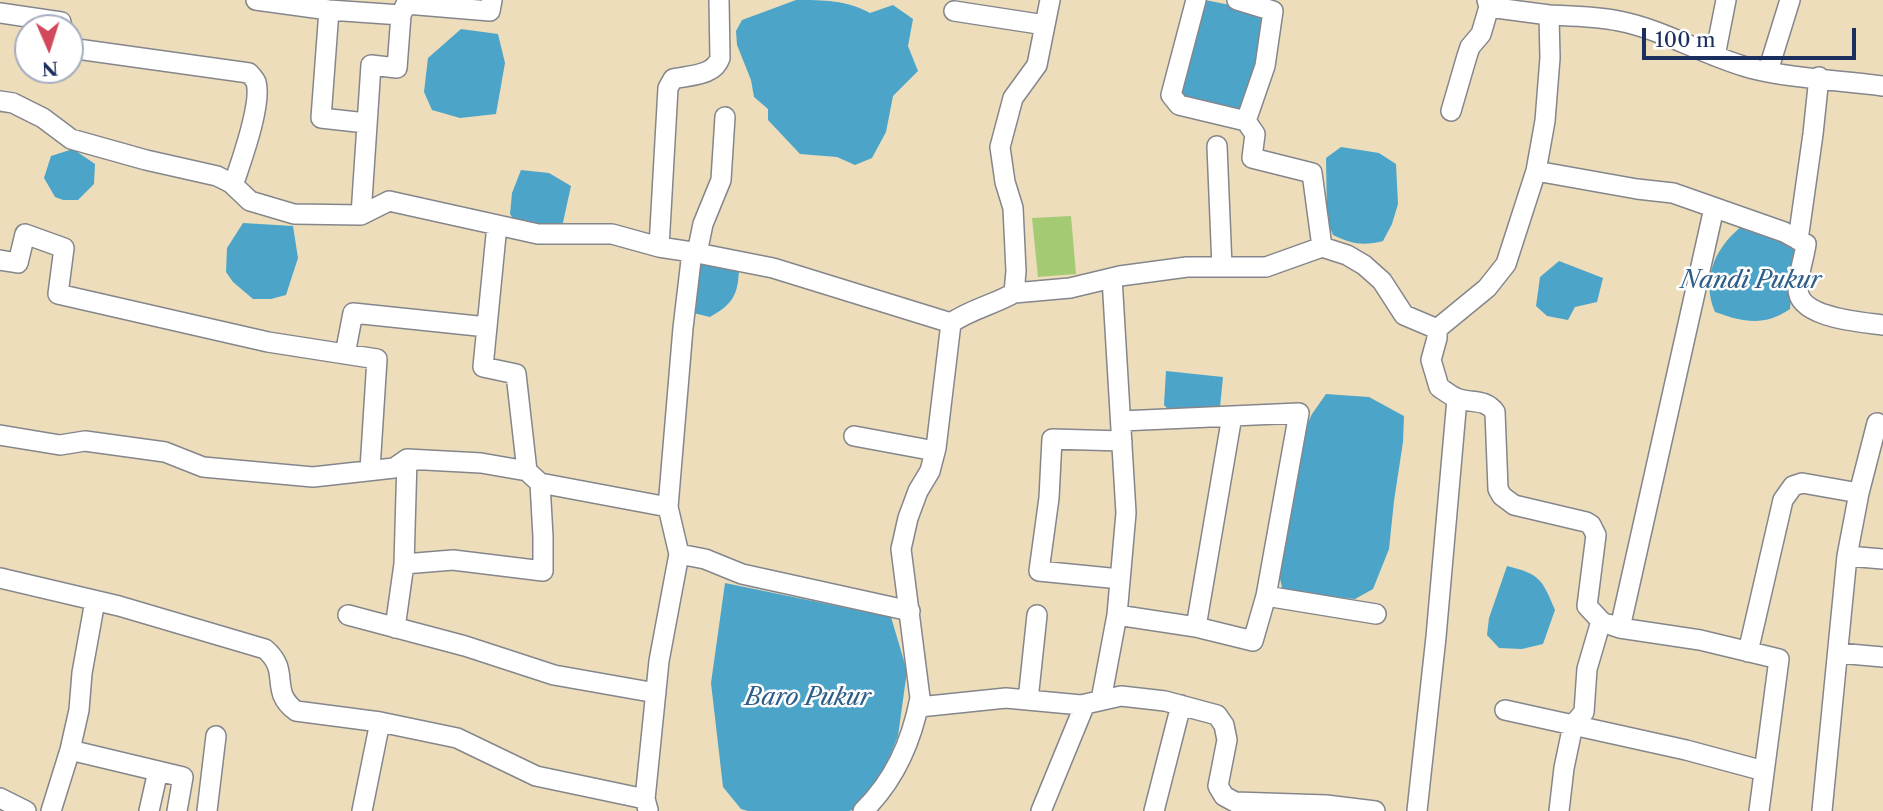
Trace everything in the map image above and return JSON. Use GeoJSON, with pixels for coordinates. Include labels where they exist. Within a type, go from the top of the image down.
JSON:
{"type":"FeatureCollection","features":[{"type":"Feature","properties":{"kind":"street"},"geometry":{"type":"LineString","coordinates":[[256,0],[329,10],[401,15]]}},
{"type":"Feature","properties":{"kind":"street"},"geometry":{"type":"LineString","coordinates":[[361,215],[371,65],[397,68],[401,15],[406,4],[490,11],[492,0]]}},
{"type":"Feature","properties":{"kind":"street"},"geometry":{"type":"LineString","coordinates":[[659,247],[668,88],[673,79],[712,71],[717,66],[720,58],[719,0]]}},
{"type":"Feature","properties":{"kind":"street"},"geometry":{"type":"LineString","coordinates":[[1014,293],[1016,271],[1013,208],[1005,182],[1000,148],[1013,98],[1037,65],[1050,0]]}},
{"type":"Feature","properties":{"kind":"street"},"geometry":{"type":"LineString","coordinates":[[1196,0],[1171,95],[1179,105],[1246,121],[1255,134],[1252,158],[1312,173],[1322,247]]}},
{"type":"Feature","properties":{"kind":"street"},"geometry":{"type":"LineString","coordinates":[[1237,0],[1273,12],[1265,66],[1246,121]]}},
{"type":"Feature","properties":{"kind":"street"},"geometry":{"type":"LineString","coordinates":[[1715,56],[1726,0]]}},
{"type":"Feature","properties":{"kind":"street"},"geometry":{"type":"LineString","coordinates":[[1768,71],[1790,0]]}},
{"type":"Feature","properties":{"kind":"street"},"geometry":{"type":"LineString","coordinates":[[1451,111],[1467,56],[1481,34],[1488,4],[1549,15],[1618,21],[1678,40],[1715,56],[1768,71],[1883,86]]}},
{"type":"Feature","properties":{"kind":"street"},"geometry":{"type":"LineString","coordinates":[[329,10],[321,118],[366,123]]}},
{"type":"Feature","properties":{"kind":"street"},"geometry":{"type":"LineString","coordinates":[[954,11],[1045,25]]}},
{"type":"Feature","properties":{"kind":"street"},"geometry":{"type":"LineString","coordinates":[[1437,329],[1487,288],[1506,264],[1536,171],[1545,121],[1550,58],[1549,15]]}},
{"type":"Feature","properties":{"kind":"street"},"geometry":{"type":"LineString","coordinates":[[84,50],[249,73],[256,82],[252,122],[236,177],[231,183]]}},
{"type":"Feature","properties":{"kind":"street"},"geometry":{"type":"LineString","coordinates":[[1798,240],[1819,77]]}},
{"type":"Feature","properties":{"kind":"street"},"geometry":{"type":"LineString","coordinates":[[0,101],[13,103],[43,118],[71,139],[217,176],[231,183],[250,201],[294,214],[361,215],[389,201],[538,234],[612,234],[659,247],[773,268],[951,323]]}},
{"type":"Feature","properties":{"kind":"street"},"geometry":{"type":"LineString","coordinates":[[0,578],[94,601],[265,649],[275,657],[280,667],[281,691],[286,704],[296,711],[380,722],[457,738],[536,776],[647,805],[656,693],[670,593],[679,554],[668,507],[682,328],[694,252],[721,180],[725,117]]}},
{"type":"Feature","properties":{"kind":"street"},"geometry":{"type":"LineString","coordinates":[[1217,146],[1222,267]]}},
{"type":"Feature","properties":{"kind":"street"},"geometry":{"type":"LineString","coordinates":[[1536,171],[1673,193],[1784,232],[1806,244],[1798,288],[1800,300],[1806,307],[1836,317],[1883,325]]}},
{"type":"Feature","properties":{"kind":"street"},"geometry":{"type":"LineString","coordinates":[[1620,628],[1714,208]]}},
{"type":"Feature","properties":{"kind":"street"},"geometry":{"type":"LineString","coordinates":[[404,564],[453,560],[543,571],[543,537],[516,374],[483,367],[497,225]]}},
{"type":"Feature","properties":{"kind":"street"},"geometry":{"type":"LineString","coordinates":[[0,260],[18,264],[25,234],[64,248],[58,294],[268,342],[377,359],[370,469]]}},
{"type":"Feature","properties":{"kind":"street"},"geometry":{"type":"LineString","coordinates":[[863,811],[890,779],[908,740],[919,707],[901,549],[908,519],[918,491],[930,471],[935,451],[951,323],[968,311],[995,304],[1014,293],[1070,288],[1112,278],[1186,267],[1266,267],[1322,247],[1347,255],[1364,265],[1382,281],[1404,315],[1437,329]]}},
{"type":"Feature","properties":{"kind":"street"},"geometry":{"type":"LineString","coordinates":[[1041,811],[1093,702],[1116,615],[1126,513],[1112,278]]}},
{"type":"Feature","properties":{"kind":"street"},"geometry":{"type":"LineString","coordinates":[[345,354],[353,313],[487,327]]}},
{"type":"Feature","properties":{"kind":"street"},"geometry":{"type":"LineString","coordinates":[[1437,329],[1431,360],[1439,387],[1457,399],[1482,402],[1496,412],[1499,489],[1508,501],[1591,525],[1596,535],[1587,606],[1601,621],[1620,628],[1700,640],[1779,659],[1759,811]]}},
{"type":"Feature","properties":{"kind":"street"},"geometry":{"type":"LineString","coordinates":[[1417,811],[1457,399]]}},
{"type":"Feature","properties":{"kind":"street"},"geometry":{"type":"LineString","coordinates":[[1116,615],[1196,627],[1253,641],[1266,596],[1299,413],[1232,416],[1052,439],[1049,498],[1039,571],[1120,579]]}},
{"type":"Feature","properties":{"kind":"street"},"geometry":{"type":"LineString","coordinates":[[1196,627],[1232,416]]}},
{"type":"Feature","properties":{"kind":"street"},"geometry":{"type":"LineString","coordinates":[[1822,811],[1847,556],[1859,493],[1877,423]]}},
{"type":"Feature","properties":{"kind":"street"},"geometry":{"type":"LineString","coordinates":[[0,435],[60,445],[85,441],[165,452],[203,467],[313,477],[394,468],[407,459],[468,462],[668,507]]}},
{"type":"Feature","properties":{"kind":"street"},"geometry":{"type":"LineString","coordinates":[[854,436],[935,451]]}},
{"type":"Feature","properties":{"kind":"street"},"geometry":{"type":"LineString","coordinates":[[395,628],[404,564],[407,459]]}},
{"type":"Feature","properties":{"kind":"street"},"geometry":{"type":"LineString","coordinates":[[1748,652],[1787,492],[1802,483],[1859,493]]}},
{"type":"Feature","properties":{"kind":"street"},"geometry":{"type":"LineString","coordinates":[[679,554],[705,559],[742,574],[910,611]]}},
{"type":"Feature","properties":{"kind":"street"},"geometry":{"type":"LineString","coordinates":[[1847,556],[1883,559]]}},
{"type":"Feature","properties":{"kind":"street"},"geometry":{"type":"LineString","coordinates":[[1266,596],[1376,614]]}},
{"type":"Feature","properties":{"kind":"street"},"geometry":{"type":"LineString","coordinates":[[51,811],[79,710],[94,601]]}},
{"type":"Feature","properties":{"kind":"street"},"geometry":{"type":"LineString","coordinates":[[348,615],[465,646],[554,675],[656,693]]}},
{"type":"Feature","properties":{"kind":"street"},"geometry":{"type":"LineString","coordinates":[[1028,700],[1037,615]]}},
{"type":"Feature","properties":{"kind":"street"},"geometry":{"type":"LineString","coordinates":[[1559,811],[1573,725],[1584,712],[1587,669],[1601,621]]}},
{"type":"Feature","properties":{"kind":"street"},"geometry":{"type":"LineString","coordinates":[[1838,653],[1883,657]]}},
{"type":"Feature","properties":{"kind":"street"},"geometry":{"type":"LineString","coordinates":[[919,707],[1006,698],[1093,702],[1121,696],[1165,701],[1217,715],[1224,724],[1227,740],[1218,786],[1224,796],[1235,802],[1326,804],[1375,811]]}},
{"type":"Feature","properties":{"kind":"street"},"geometry":{"type":"LineString","coordinates":[[1154,811],[1181,705]]}},
{"type":"Feature","properties":{"kind":"street"},"geometry":{"type":"LineString","coordinates":[[1505,710],[1686,750],[1764,771]]}},
{"type":"Feature","properties":{"kind":"street"},"geometry":{"type":"LineString","coordinates":[[362,811],[380,722]]}},
{"type":"Feature","properties":{"kind":"street"},"geometry":{"type":"LineString","coordinates":[[207,811],[216,736]]}},
{"type":"Feature","properties":{"kind":"street"},"geometry":{"type":"LineString","coordinates":[[70,750],[183,777],[177,811]]}},
{"type":"Feature","properties":{"kind":"street"},"geometry":{"type":"LineString","coordinates":[[149,811],[158,771]]}},
{"type":"Feature","properties":{"kind":"street"},"geometry":{"type":"LineString","coordinates":[[0,798],[26,811]]}},
{"type":"Feature","properties":{"kind":"green space"},"geometry":{"type":"Polygon","coordinates":[[[1071,216],[1076,274],[1038,277],[1032,218],[1071,216]]]}},
{"type":"Feature","properties":{"kind":"water"},"geometry":{"type":"Polygon","coordinates":[[[796,0],[844,3],[870,13],[893,5],[913,19],[908,46],[918,71],[893,96],[886,132],[872,158],[855,165],[837,157],[800,154],[768,120],[768,109],[754,97],[751,80],[737,45],[736,31],[742,20],[796,0]]]}},
{"type":"Feature","properties":{"kind":"water"},"geometry":{"type":"Polygon","coordinates":[[[1205,0],[1235,6],[1268,20],[1246,114],[1224,111],[1181,95],[1197,11],[1205,0]]]}},
{"type":"Feature","properties":{"kind":"water"},"geometry":{"type":"Polygon","coordinates":[[[461,29],[498,34],[505,63],[496,114],[460,118],[432,110],[424,92],[428,58],[461,29]]]}},
{"type":"Feature","properties":{"kind":"water"},"geometry":{"type":"Polygon","coordinates":[[[1341,147],[1379,153],[1396,164],[1398,204],[1383,241],[1358,243],[1333,235],[1327,221],[1326,158],[1341,147]]]}},
{"type":"Feature","properties":{"kind":"water"},"geometry":{"type":"Polygon","coordinates":[[[73,149],[95,164],[94,184],[78,200],[63,200],[55,197],[44,178],[51,156],[73,149]]]}},
{"type":"Feature","properties":{"kind":"water"},"geometry":{"type":"Polygon","coordinates":[[[521,170],[549,173],[571,186],[562,227],[519,227],[510,214],[512,193],[521,170]]]}},
{"type":"Feature","properties":{"kind":"water"},"geometry":{"type":"Polygon","coordinates":[[[243,223],[293,226],[298,258],[286,295],[271,299],[253,299],[233,282],[226,272],[227,248],[243,223]]]}},
{"type":"Feature","properties":{"kind":"water","name":"Nandi Pukur"},"geometry":{"type":"Polygon","coordinates":[[[1746,223],[1790,245],[1795,252],[1790,309],[1762,320],[1744,320],[1715,312],[1711,299],[1711,274],[1719,251],[1746,223]]]}},
{"type":"Feature","properties":{"kind":"water"},"geometry":{"type":"Polygon","coordinates":[[[707,260],[739,269],[733,298],[710,317],[689,312],[696,265],[707,260]]]}},
{"type":"Feature","properties":{"kind":"water"},"geometry":{"type":"Polygon","coordinates":[[[1559,261],[1603,278],[1597,302],[1575,307],[1568,320],[1547,316],[1536,306],[1540,277],[1559,261]]]}},
{"type":"Feature","properties":{"kind":"water"},"geometry":{"type":"Polygon","coordinates":[[[1166,371],[1223,377],[1219,417],[1177,419],[1164,405],[1166,371]]]}},
{"type":"Feature","properties":{"kind":"water"},"geometry":{"type":"Polygon","coordinates":[[[1326,394],[1369,397],[1404,416],[1389,549],[1373,589],[1355,599],[1283,592],[1277,565],[1299,441],[1312,414],[1326,394]]]}},
{"type":"Feature","properties":{"kind":"water"},"geometry":{"type":"Polygon","coordinates":[[[1507,566],[1533,575],[1543,585],[1551,600],[1555,610],[1543,644],[1522,649],[1499,648],[1487,635],[1489,618],[1507,566]]]}},
{"type":"Feature","properties":{"kind":"water","name":"Baro Pukur"},"geometry":{"type":"Polygon","coordinates":[[[725,583],[891,617],[907,671],[898,736],[871,803],[849,811],[748,811],[741,809],[723,787],[711,683],[725,583]]]}}]}
